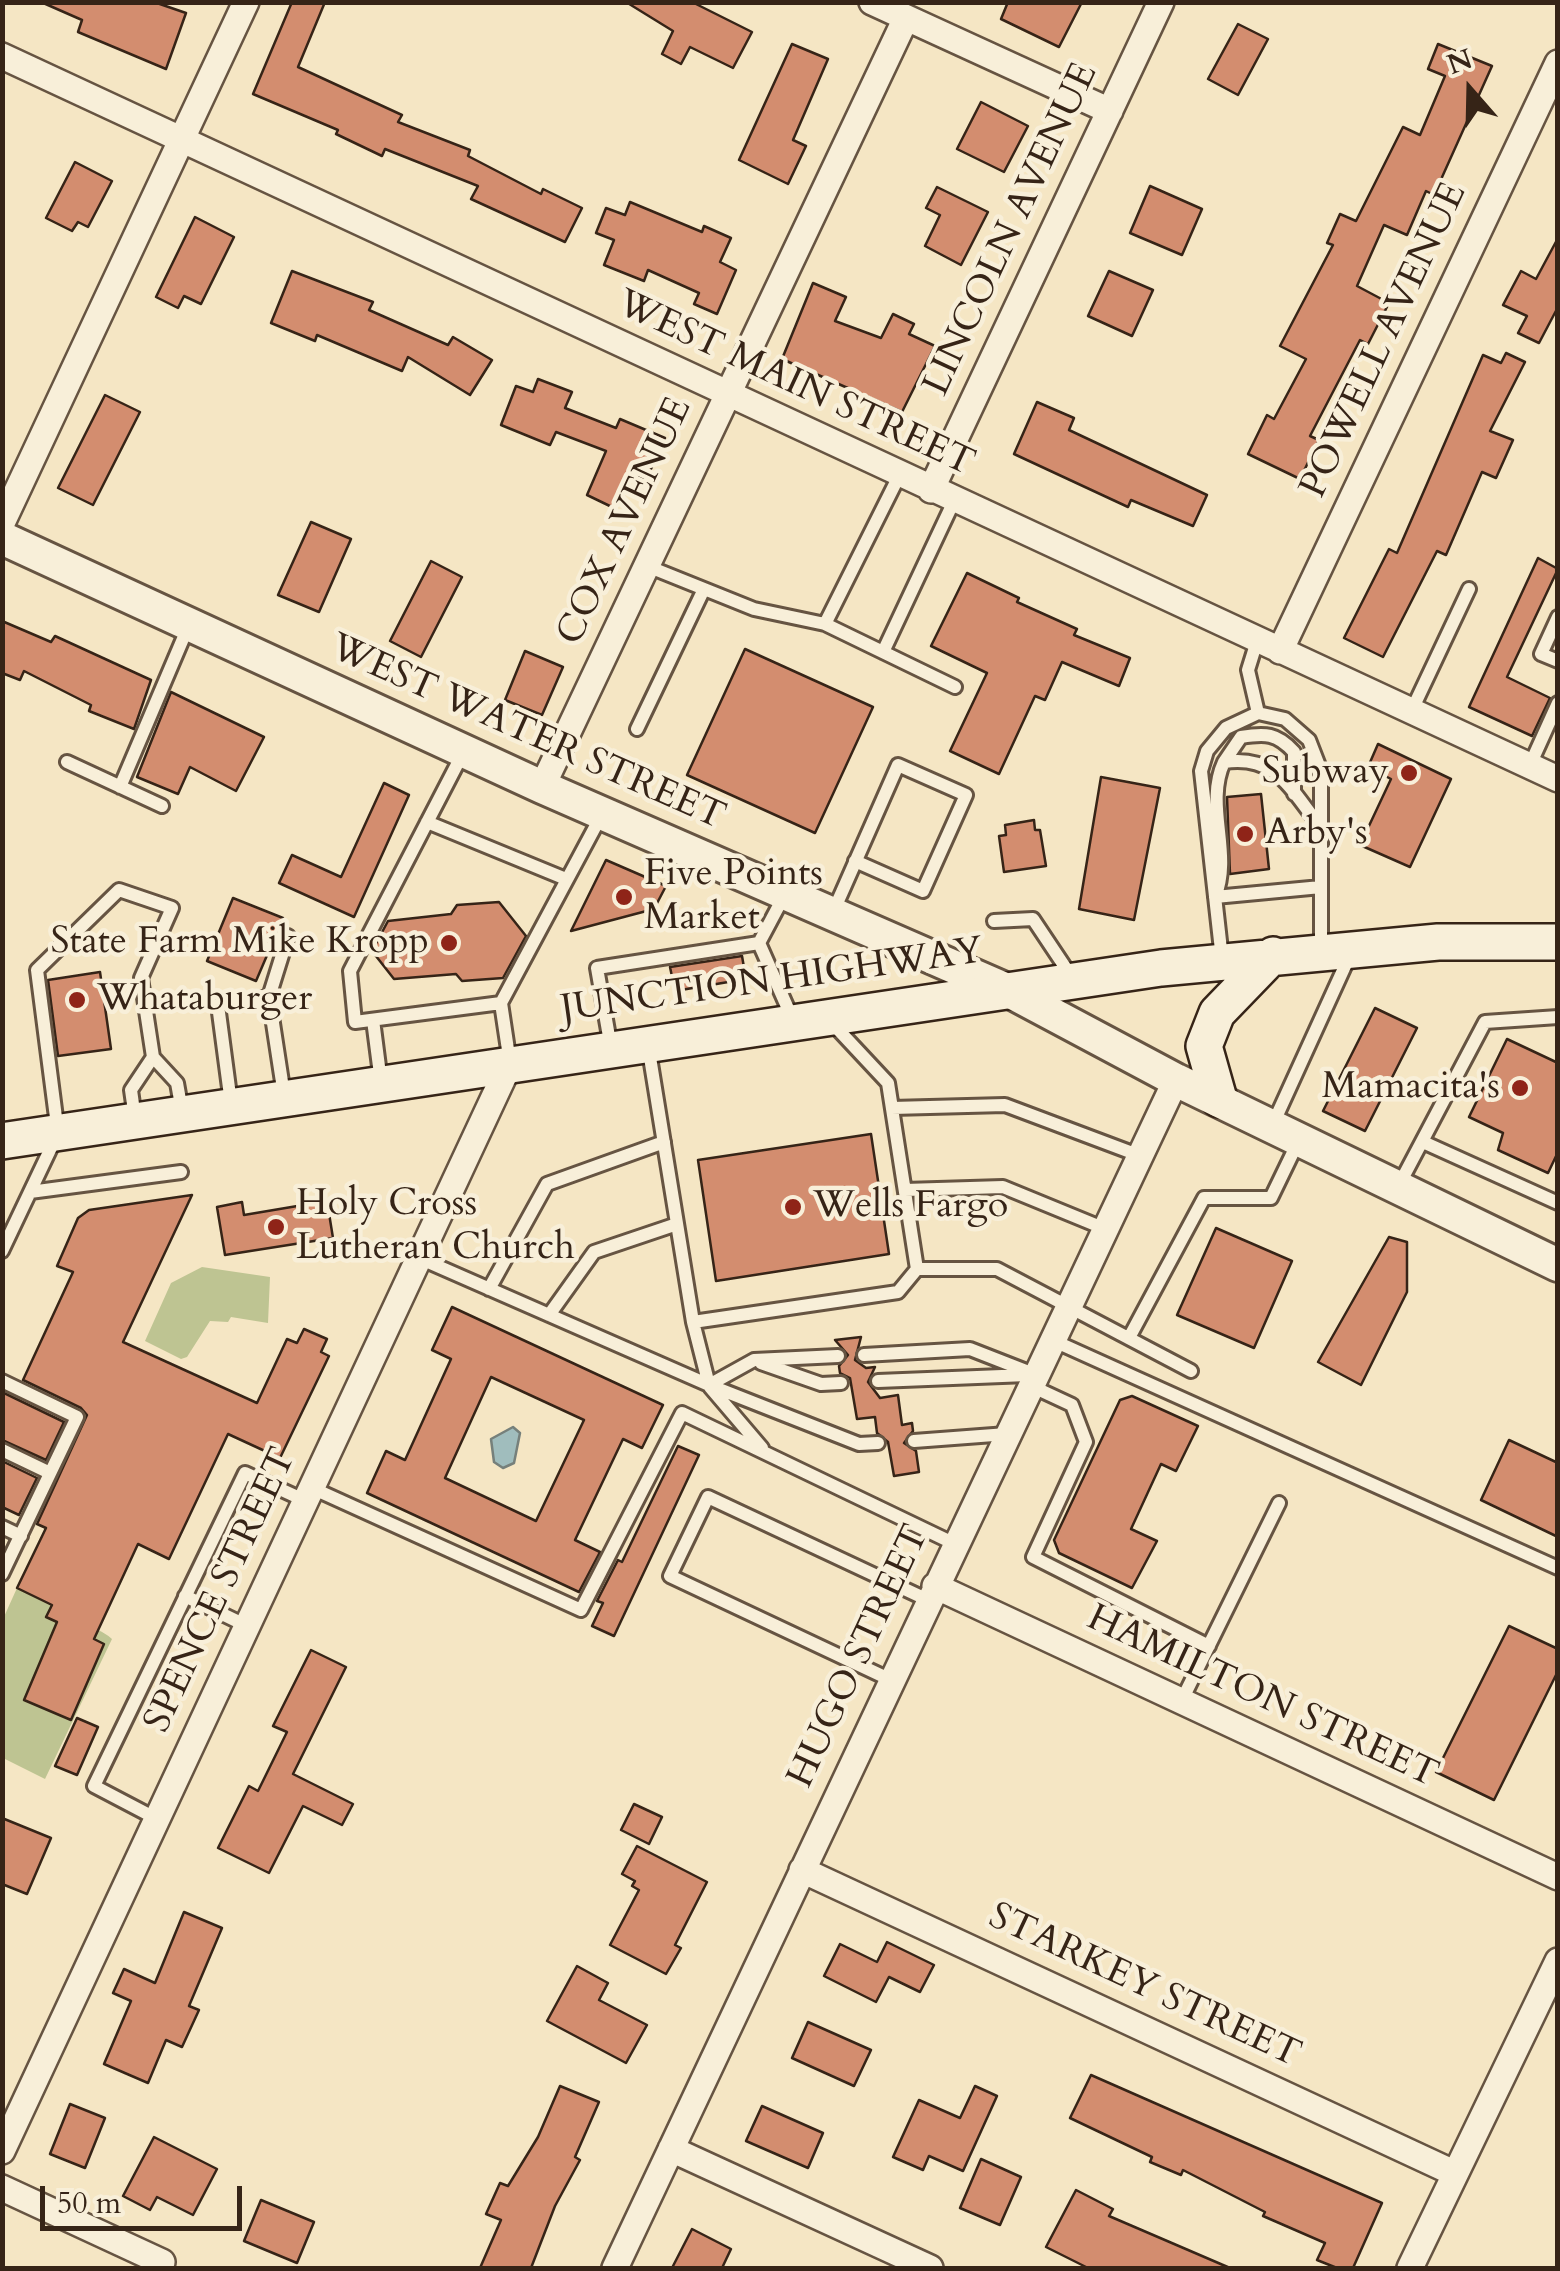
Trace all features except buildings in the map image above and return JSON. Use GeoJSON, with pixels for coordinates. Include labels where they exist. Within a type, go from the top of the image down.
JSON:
{"type":"FeatureCollection","features":[{"type":"Feature","properties":{"kind":"main road","name":"JUNCTION HIGHWAY"},"geometry":{"type":"LineString","coordinates":[[2,1141],[611,1048],[1222,961],[1338,950],[1558,942]]}},
{"type":"Feature","properties":{"kind":"main road"},"geometry":{"type":"LineString","coordinates":[[1219,1099],[1204,1046],[1218,1013],[1273,956]]}},
{"type":"Feature","properties":{"kind":"street"},"geometry":{"type":"LineString","coordinates":[[2,523],[246,2]]}},
{"type":"Feature","properties":{"kind":"street"},"geometry":{"type":"LineString","coordinates":[[872,2],[1110,112]]}},
{"type":"Feature","properties":{"kind":"street","name":"LINCOLN AVENUE"},"geometry":{"type":"LineString","coordinates":[[942,496],[1161,2]]}},
{"type":"Feature","properties":{"kind":"street","name":"COX AVENUE"},"geometry":{"type":"LineString","coordinates":[[542,788],[906,18]]}},
{"type":"Feature","properties":{"kind":"street","name":"WEST MAIN STREET"},"geometry":{"type":"LineString","coordinates":[[2,56],[942,496],[1558,778]]}},
{"type":"Feature","properties":{"kind":"street","name":"POWELL AVENUE"},"geometry":{"type":"LineString","coordinates":[[1269,646],[1558,63]]}},
{"type":"Feature","properties":{"kind":"street","name":"WEST WATER STREET"},"geometry":{"type":"LineString","coordinates":[[2,538],[542,788],[1009,991],[1176,1080],[1558,1265]]}},
{"type":"Feature","properties":{"kind":"street","name":"SPENCE STREET"},"geometry":{"type":"LineString","coordinates":[[2,2151],[510,1063]]}},
{"type":"Feature","properties":{"kind":"street","name":"HUGO STREET"},"geometry":{"type":"LineString","coordinates":[[615,2268],[1176,1080]]}},
{"type":"Feature","properties":{"kind":"street","name":"HAMILTON STREET"},"geometry":{"type":"LineString","coordinates":[[931,1593],[1181,1702],[1558,1877]]}},
{"type":"Feature","properties":{"kind":"street","name":"STARKEY STREET"},"geometry":{"type":"LineString","coordinates":[[802,1870],[1454,2173]]}},
{"type":"Feature","properties":{"kind":"street"},"geometry":{"type":"LineString","coordinates":[[1410,2268],[1558,1961]]}},
{"type":"Feature","properties":{"kind":"street"},"geometry":{"type":"LineString","coordinates":[[671,2149],[930,2268]]}},
{"type":"Feature","properties":{"kind":"street"},"geometry":{"type":"LineString","coordinates":[[2,2188],[160,2265]]}},
{"type":"Feature","properties":{"kind":"lane"},"geometry":{"type":"LineString","coordinates":[[825,624],[899,476]]}},
{"type":"Feature","properties":{"kind":"lane"},"geometry":{"type":"LineString","coordinates":[[883,652],[942,496]]}},
{"type":"Feature","properties":{"kind":"lane"},"geometry":{"type":"LineString","coordinates":[[647,566],[754,609],[825,624],[955,687]]}},
{"type":"Feature","properties":{"kind":"lane"},"geometry":{"type":"LineString","coordinates":[[637,729],[704,589]]}},
{"type":"Feature","properties":{"kind":"lane"},"geometry":{"type":"LineString","coordinates":[[1411,712],[1469,589]]}},
{"type":"Feature","properties":{"kind":"lane"},"geometry":{"type":"LineString","coordinates":[[1558,617],[1541,654],[1558,660]]}},
{"type":"Feature","properties":{"kind":"lane"},"geometry":{"type":"LineString","coordinates":[[120,786],[189,624]]}},
{"type":"Feature","properties":{"kind":"lane"},"geometry":{"type":"LineString","coordinates":[[1258,713],[1248,670],[1269,646]]}},
{"type":"Feature","properties":{"kind":"lane"},"geometry":{"type":"LineString","coordinates":[[1530,765],[1558,703]]}},
{"type":"Feature","properties":{"kind":"lane"},"geometry":{"type":"LineString","coordinates":[[1130,1336],[1204,1198],[1271,1198],[1338,950],[1322,887],[1321,771],[1309,740],[1285,719],[1258,713],[1226,728],[1207,750],[1201,771],[1222,961]]}},
{"type":"Feature","properties":{"kind":"lane"},"geometry":{"type":"LineString","coordinates":[[1215,897],[1224,876],[1215,781],[1240,737],[1263,733],[1281,738],[1294,752],[1294,794]]}},
{"type":"Feature","properties":{"kind":"lane"},"geometry":{"type":"LineString","coordinates":[[464,751],[350,970],[356,1022],[501,1003]]}},
{"type":"Feature","properties":{"kind":"lane"},"geometry":{"type":"LineString","coordinates":[[1224,762],[1251,758],[1270,766],[1321,827]]}},
{"type":"Feature","properties":{"kind":"lane"},"geometry":{"type":"LineString","coordinates":[[67,762],[162,806]]}},
{"type":"Feature","properties":{"kind":"lane"},"geometry":{"type":"LineString","coordinates":[[832,914],[855,862],[898,765],[966,795],[923,892],[855,862]]}},
{"type":"Feature","properties":{"kind":"lane"},"geometry":{"type":"LineString","coordinates":[[510,1063],[501,1003],[602,814]]}},
{"type":"Feature","properties":{"kind":"lane"},"geometry":{"type":"LineString","coordinates":[[427,822],[566,880]]}},
{"type":"Feature","properties":{"kind":"lane"},"geometry":{"type":"LineString","coordinates":[[1215,897],[1322,887]]}},
{"type":"Feature","properties":{"kind":"lane"},"geometry":{"type":"LineString","coordinates":[[2,1252],[58,1133],[37,970],[120,890],[172,908],[140,978],[153,1057],[177,1084],[182,1114]]}},
{"type":"Feature","properties":{"kind":"lane"},"geometry":{"type":"LineString","coordinates":[[759,942],[786,894]]}},
{"type":"Feature","properties":{"kind":"lane"},"geometry":{"type":"LineString","coordinates":[[994,921],[1033,919],[1074,981]]}},
{"type":"Feature","properties":{"kind":"lane"},"geometry":{"type":"LineString","coordinates":[[284,1098],[269,997],[288,936]]}},
{"type":"Feature","properties":{"kind":"lane"},"geometry":{"type":"LineString","coordinates":[[759,942],[810,1020],[888,1083],[917,1270]]}},
{"type":"Feature","properties":{"kind":"lane"},"geometry":{"type":"LineString","coordinates":[[611,1048],[597,968],[759,942]]}},
{"type":"Feature","properties":{"kind":"lane"},"geometry":{"type":"LineString","coordinates":[[232,1106],[218,1005],[269,997]]}},
{"type":"Feature","properties":{"kind":"lane"},"geometry":{"type":"LineString","coordinates":[[1398,1186],[1485,1022],[1558,1016]]}},
{"type":"Feature","properties":{"kind":"lane"},"geometry":{"type":"LineString","coordinates":[[373,1020],[381,1083]]}},
{"type":"Feature","properties":{"kind":"lane"},"geometry":{"type":"LineString","coordinates":[[647,1043],[693,1322],[709,1385],[767,1454]]}},
{"type":"Feature","properties":{"kind":"lane"},"geometry":{"type":"LineString","coordinates":[[135,1120],[131,1090],[153,1057]]}},
{"type":"Feature","properties":{"kind":"lane"},"geometry":{"type":"LineString","coordinates":[[892,1108],[1005,1105],[1138,1155]]}},
{"type":"Feature","properties":{"kind":"lane"},"geometry":{"type":"LineString","coordinates":[[489,1289],[547,1184],[664,1142]]}},
{"type":"Feature","properties":{"kind":"lane"},"geometry":{"type":"LineString","coordinates":[[1423,1142],[1558,1203]]}},
{"type":"Feature","properties":{"kind":"lane"},"geometry":{"type":"LineString","coordinates":[[30,1192],[181,1172]]}},
{"type":"Feature","properties":{"kind":"lane"},"geometry":{"type":"LineString","coordinates":[[906,1190],[1003,1187],[1103,1228]]}},
{"type":"Feature","properties":{"kind":"lane"},"geometry":{"type":"LineString","coordinates":[[548,1315],[594,1252],[677,1224]]}},
{"type":"Feature","properties":{"kind":"lane"},"geometry":{"type":"LineString","coordinates":[[419,1258],[709,1385],[860,1444],[878,1443]]}},
{"type":"Feature","properties":{"kind":"lane"},"geometry":{"type":"LineString","coordinates":[[693,1322],[898,1292],[917,1270],[997,1269],[1192,1371]]}},
{"type":"Feature","properties":{"kind":"lane"},"geometry":{"type":"LineString","coordinates":[[1052,1340],[1558,1568]]}},
{"type":"Feature","properties":{"kind":"lane"},"geometry":{"type":"LineString","coordinates":[[864,1354],[970,1349],[1072,1405],[1086,1442],[1033,1556],[1209,1646]]}},
{"type":"Feature","properties":{"kind":"lane"},"geometry":{"type":"LineString","coordinates":[[709,1385],[754,1360],[838,1356]]}},
{"type":"Feature","properties":{"kind":"lane"},"geometry":{"type":"LineString","coordinates":[[754,1360],[821,1384],[841,1383]]}},
{"type":"Feature","properties":{"kind":"lane"},"geometry":{"type":"LineString","coordinates":[[878,1382],[1032,1380]]}},
{"type":"Feature","properties":{"kind":"lane"},"geometry":{"type":"LineString","coordinates":[[2,1381],[77,1417],[2,1574]]}},
{"type":"Feature","properties":{"kind":"lane"},"geometry":{"type":"LineString","coordinates":[[157,1819],[94,1786],[245,1472],[309,1494],[582,1610],[682,1413],[954,1544]]}},
{"type":"Feature","properties":{"kind":"lane"},"geometry":{"type":"LineString","coordinates":[[914,1440],[1007,1434]]}},
{"type":"Feature","properties":{"kind":"lane"},"geometry":{"type":"LineString","coordinates":[[2,1450],[50,1473]]}},
{"type":"Feature","properties":{"kind":"lane"},"geometry":{"type":"LineString","coordinates":[[891,1680],[670,1576],[708,1497],[931,1593]]}},
{"type":"Feature","properties":{"kind":"lane"},"geometry":{"type":"LineString","coordinates":[[1181,1702],[1279,1503]]}},
{"type":"Feature","properties":{"kind":"lane"},"geometry":{"type":"LineString","coordinates":[[2,1528],[21,1536]]}},
{"type":"Feature","properties":{"kind":"lane"},"geometry":{"type":"LineString","coordinates":[[186,1596],[247,1626]]}},
{"type":"Feature","properties":{"kind":"green space"},"geometry":{"type":"Polygon","coordinates":[[[202,1267],[270,1277],[268,1323],[231,1317],[228,1322],[210,1321],[187,1357],[181,1359],[145,1341],[171,1283],[202,1267]]]}},
{"type":"Feature","properties":{"kind":"green space"},"geometry":{"type":"Polygon","coordinates":[[[17,1588],[52,1605],[47,1618],[97,1630],[112,1639],[45,1779],[3,1758],[3,1619],[17,1588]]]}},
{"type":"Feature","properties":{"kind":"water"},"geometry":{"type":"Polygon","coordinates":[[[513,1427],[520,1433],[514,1463],[503,1468],[494,1462],[491,1439],[513,1427]]]}},
{"type":"Feature","properties":{"kind":"place","name":"Subway"},"geometry":{"type":"Point","coordinates":[1409,773]}},
{"type":"Feature","properties":{"kind":"place","name":"Arby's"},"geometry":{"type":"Point","coordinates":[1245,834]}},
{"type":"Feature","properties":{"kind":"place","name":"Five Points Market"},"geometry":{"type":"Point","coordinates":[624,897]}},
{"type":"Feature","properties":{"kind":"place","name":"State Farm Mike Kropp"},"geometry":{"type":"Point","coordinates":[449,943]}},
{"type":"Feature","properties":{"kind":"place","name":"Whataburger"},"geometry":{"type":"Point","coordinates":[77,1000]}},
{"type":"Feature","properties":{"kind":"place","name":"Mamacita's"},"geometry":{"type":"Point","coordinates":[1520,1088]}},
{"type":"Feature","properties":{"kind":"place","name":"Wells Fargo"},"geometry":{"type":"Point","coordinates":[793,1207]}},
{"type":"Feature","properties":{"kind":"place","name":"Holy Cross Lutheran Church"},"geometry":{"type":"Point","coordinates":[276,1227]}}]}
